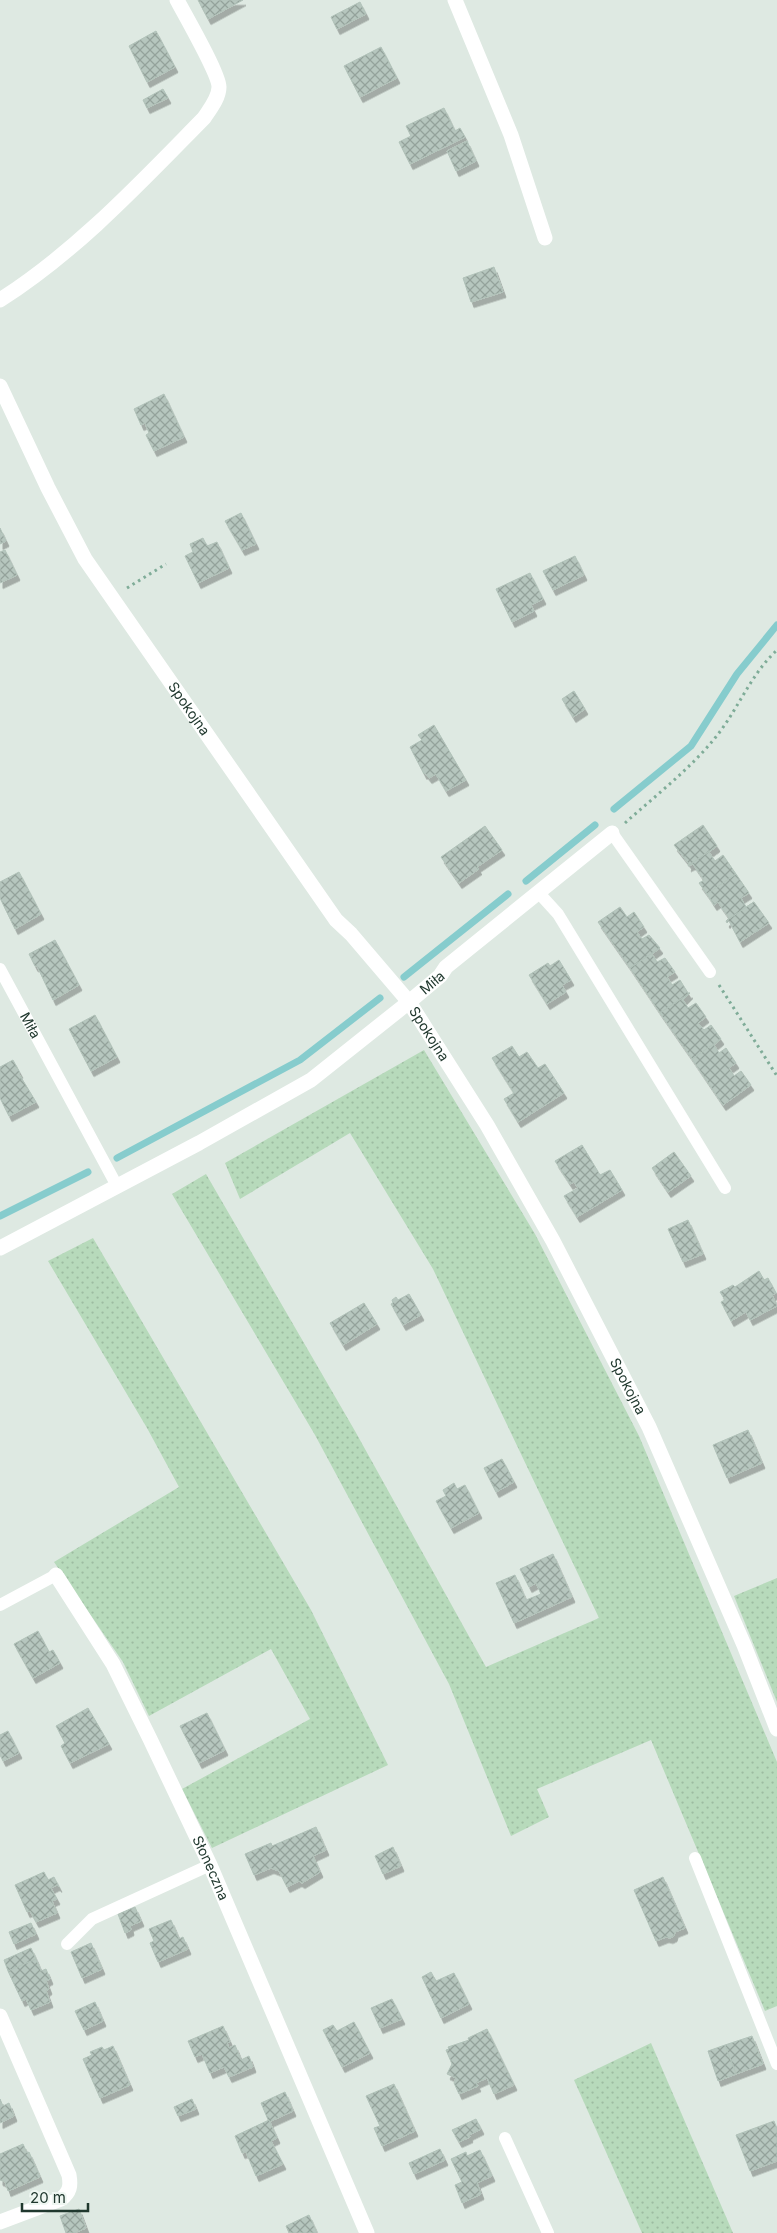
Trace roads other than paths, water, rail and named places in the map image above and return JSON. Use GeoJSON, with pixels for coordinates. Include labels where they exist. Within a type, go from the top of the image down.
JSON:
{"type":"FeatureCollection","features":[{"type":"Feature","properties":{"kind":"street"},"geometry":{"type":"LineString","coordinates":[[0,300],[24,284],[90,230],[204,118],[218,96],[219,85],[212,68],[177,0]]}},
{"type":"Feature","properties":{"kind":"street"},"geometry":{"type":"LineString","coordinates":[[455,0],[511,135],[545,238]]}},
{"type":"Feature","properties":{"kind":"street","name":"Spokojna"},"geometry":{"type":"LineString","coordinates":[[0,386],[48,488],[85,559],[336,920],[351,934],[410,1002],[486,1124],[552,1241],[614,1358],[668,1472],[744,1646],[777,1729]]}},
{"type":"Feature","properties":{"kind":"street","name":"Miła"},"geometry":{"type":"LineString","coordinates":[[0,1248],[311,1080],[410,1002],[440,976],[446,967],[612,833]]}},
{"type":"Feature","properties":{"kind":"street","name":"Słoneczna"},"geometry":{"type":"LineString","coordinates":[[56,1575],[113,1664],[210,1865],[367,2233]]}},
{"type":"Feature","properties":{"kind":"street"},"geometry":{"type":"LineString","coordinates":[[0,2016],[69,2175],[70,2189],[66,2195],[55,2202],[6,2225]]}},
{"type":"Feature","properties":{"kind":"lane"},"geometry":{"type":"LineString","coordinates":[[612,833],[710,972]]}},
{"type":"Feature","properties":{"kind":"lane"},"geometry":{"type":"LineString","coordinates":[[538,892],[558,914],[725,1188]]}},
{"type":"Feature","properties":{"kind":"lane","name":"Miła"},"geometry":{"type":"LineString","coordinates":[[0,969],[116,1186]]}},
{"type":"Feature","properties":{"kind":"lane","name":"Słoneczna"},"geometry":{"type":"LineString","coordinates":[[0,1605],[56,1575]]}},
{"type":"Feature","properties":{"kind":"lane"},"geometry":{"type":"LineString","coordinates":[[695,1858],[777,2064]]}},
{"type":"Feature","properties":{"kind":"lane"},"geometry":{"type":"LineString","coordinates":[[67,1944],[92,1918],[210,1865]]}},
{"type":"Feature","properties":{"kind":"lane"},"geometry":{"type":"LineString","coordinates":[[505,2138],[548,2233]]}},
{"type":"Feature","properties":{"kind":"waterway"},"geometry":{"type":"LineString","coordinates":[[614,809],[691,746],[737,674],[777,625]]}},
{"type":"Feature","properties":{"kind":"waterway"},"geometry":{"type":"LineString","coordinates":[[526,881],[595,825]]}},
{"type":"Feature","properties":{"kind":"waterway"},"geometry":{"type":"LineString","coordinates":[[404,977],[508,894]]}},
{"type":"Feature","properties":{"kind":"waterway"},"geometry":{"type":"LineString","coordinates":[[117,1158],[300,1060],[380,998]]}},
{"type":"Feature","properties":{"kind":"waterway"},"geometry":{"type":"LineString","coordinates":[[0,1216],[88,1172]]}}]}
